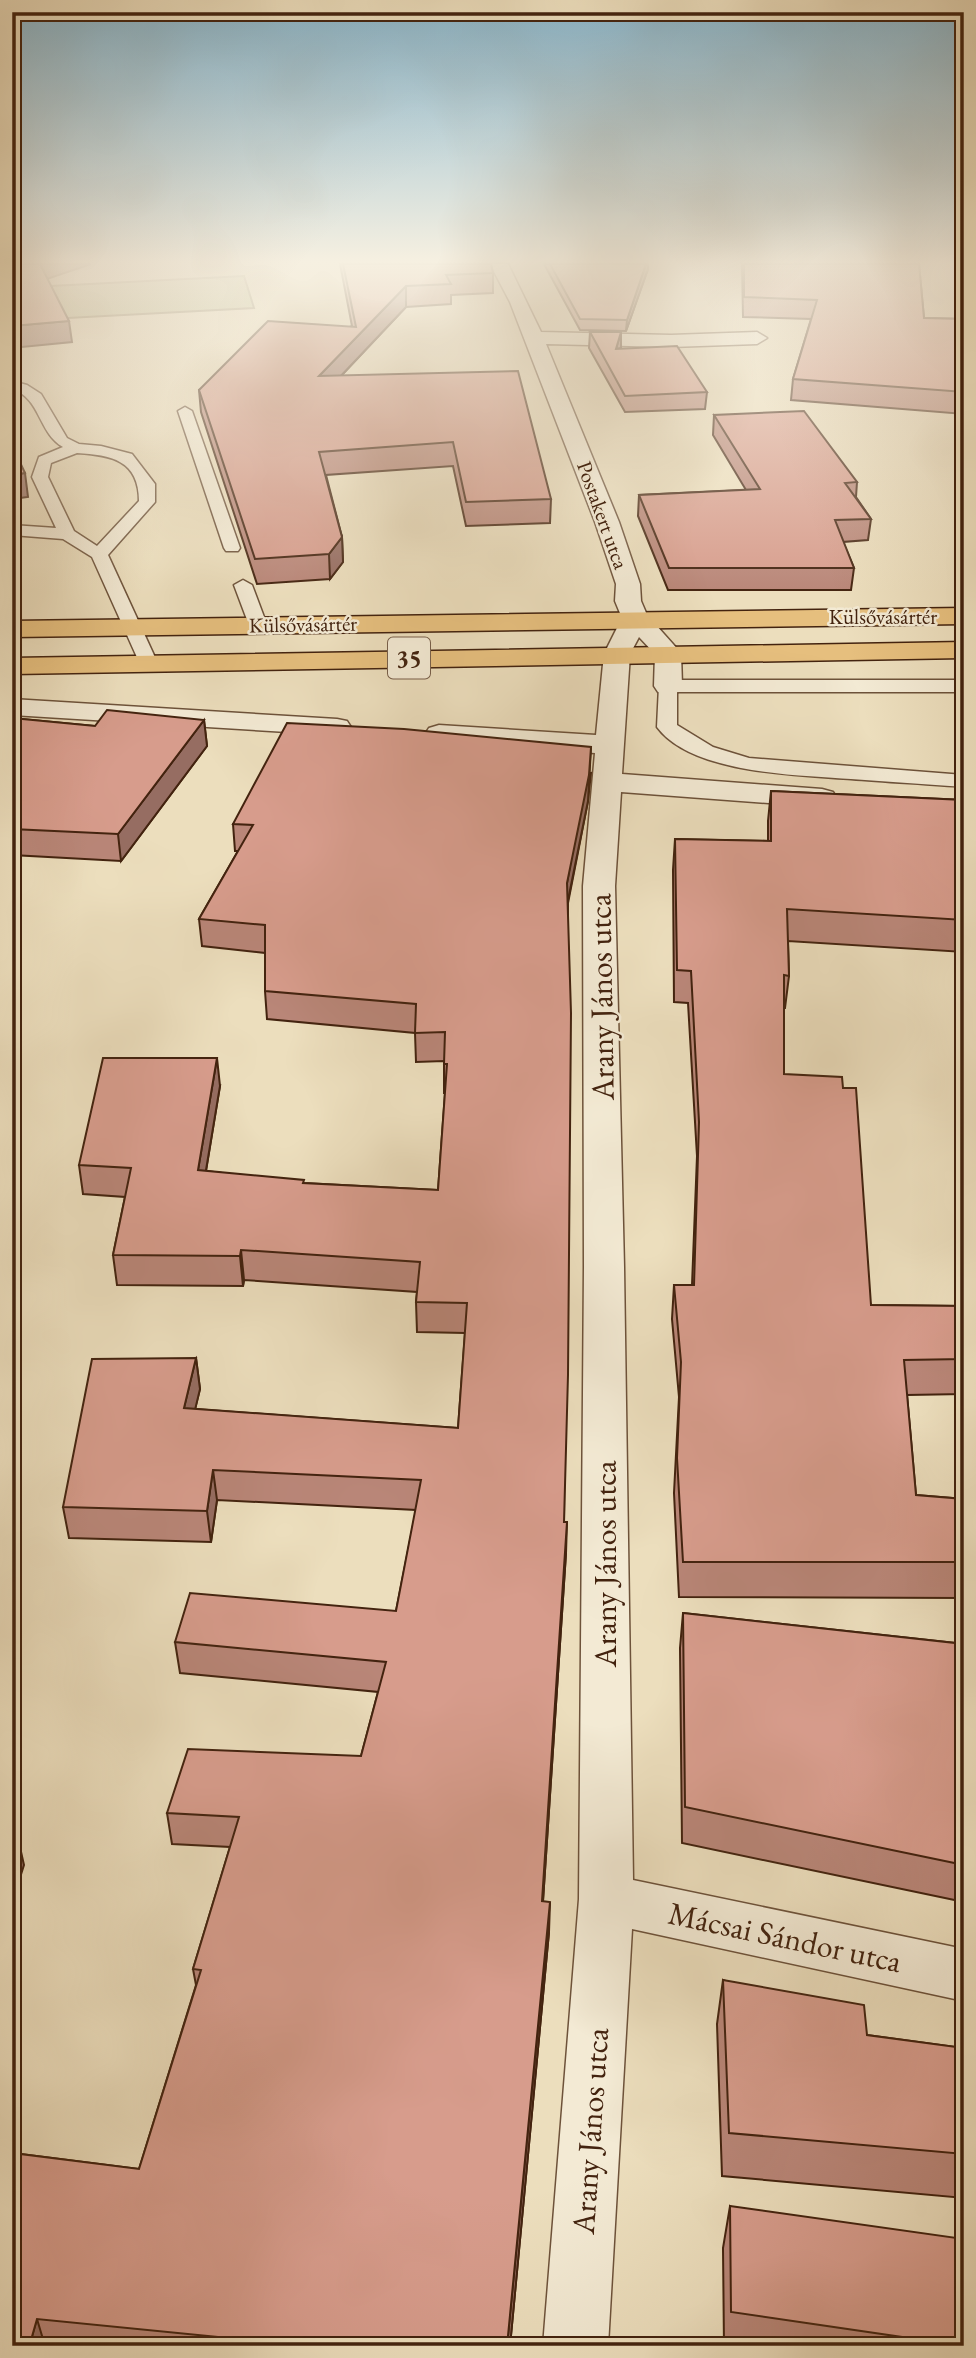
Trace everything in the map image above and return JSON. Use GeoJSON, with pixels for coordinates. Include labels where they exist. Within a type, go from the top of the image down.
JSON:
{"type":"FeatureCollection","features":[{"type":"Feature","properties":{"kind":"main road","name":"Külsővásártér"},"geometry":{"type":"LineString","coordinates":[[15,629],[964,615]]}},
{"type":"Feature","properties":{"kind":"main road","name":"Külsővásártér"},"geometry":{"type":"LineString","coordinates":[[12,666],[964,650]]}},
{"type":"Feature","properties":{"kind":"street","name":"Postakert utca"},"geometry":{"type":"LineString","coordinates":[[547,374],[607,522],[628,584],[628,601],[635,618]]}},
{"type":"Feature","properties":{"kind":"street"},"geometry":{"type":"LineString","coordinates":[[610,764],[617,654],[635,618],[668,653],[668,696]]}},
{"type":"Feature","properties":{"kind":"street"},"geometry":{"type":"LineString","coordinates":[[12,707],[362,729]]}},
{"type":"Feature","properties":{"kind":"street"},"geometry":{"type":"LineString","coordinates":[[417,733],[610,764],[964,808]]}},
{"type":"Feature","properties":{"kind":"street","name":"Arany János utca"},"geometry":{"type":"LineString","coordinates":[[575,2346],[606,1899],[604,1281],[599,886],[610,764]]}},
{"type":"Feature","properties":{"kind":"street","name":"Mácsai Sándor utca"},"geometry":{"type":"LineString","coordinates":[[606,1899],[964,1975]]}},
{"type":"Feature","properties":{"kind":"lane"},"geometry":{"type":"LineString","coordinates":[[12,385],[25,387],[46,410],[57,437],[75,448]]}},
{"type":"Feature","properties":{"kind":"lane"},"geometry":{"type":"LineString","coordinates":[[184,411],[232,548]]}},
{"type":"Feature","properties":{"kind":"lane"},"geometry":{"type":"LineString","coordinates":[[67,534],[40,477],[44,460],[75,448],[102,450],[127,457],[147,484],[147,502],[99,554]]}},
{"type":"Feature","properties":{"kind":"lane"},"geometry":{"type":"LineString","coordinates":[[12,530],[67,534],[99,554],[149,664]]}},
{"type":"Feature","properties":{"kind":"lane"},"geometry":{"type":"LineString","coordinates":[[243,585],[258,625]]}},
{"type":"Feature","properties":{"kind":"lane"},"geometry":{"type":"LineString","coordinates":[[964,686],[708,686],[668,696],[667,727],[682,741],[730,760],[763,767],[964,781]]}},
{"type":"Feature","properties":{"kind":"building"},"geometry":{"type":"Polygon","coordinates":[[[215,374],[519,374],[551,499],[466,502],[453,442],[319,452],[342,537],[329,554],[255,559],[199,390],[215,374]]]}},
{"type":"Feature","properties":{"kind":"building"},"geometry":{"type":"Polygon","coordinates":[[[613,374],[695,374],[707,392],[625,396],[613,374]]]}},
{"type":"Feature","properties":{"kind":"building"},"geometry":{"type":"Polygon","coordinates":[[[795,374],[964,374],[964,392],[793,379],[795,374]]]}},
{"type":"Feature","properties":{"kind":"building"},"geometry":{"type":"Polygon","coordinates":[[[804,411],[857,482],[845,483],[871,519],[835,520],[854,568],[669,568],[639,495],[760,489],[714,415],[804,411]]]}},
{"type":"Feature","properties":{"kind":"building"},"geometry":{"type":"Polygon","coordinates":[[[12,445],[25,473],[12,475],[12,445]]]}},
{"type":"Feature","properties":{"kind":"building"},"geometry":{"type":"Polygon","coordinates":[[[107,710],[204,720],[118,834],[12,829],[12,718],[95,726],[107,710]]]}},
{"type":"Feature","properties":{"kind":"building"},"geometry":{"type":"Polygon","coordinates":[[[287,723],[404,729],[591,747],[589,775],[567,883],[571,1013],[564,1522],[567,1522],[542,1901],[550,1902],[507,2346],[310,2346],[37,2319],[31,2340],[12,2337],[12,2153],[139,2169],[201,1970],[193,1969],[239,1817],[167,1813],[188,1749],[361,1756],[386,1662],[175,1642],[190,1593],[396,1611],[421,1480],[213,1470],[207,1511],[63,1507],[92,1359],[196,1358],[184,1408],[458,1428],[467,1303],[416,1302],[420,1262],[241,1250],[240,1256],[113,1255],[131,1168],[79,1165],[103,1058],[217,1058],[198,1170],[304,1180],[303,1183],[438,1190],[447,1064],[444,1064],[445,1032],[415,1033],[416,1004],[265,991],[265,925],[199,919],[253,825],[233,824],[287,723]]]}},
{"type":"Feature","properties":{"kind":"building"},"geometry":{"type":"Polygon","coordinates":[[[771,791],[964,800],[964,920],[787,909],[789,976],[784,975],[784,1074],[842,1077],[843,1088],[856,1088],[871,1305],[964,1306],[964,1359],[904,1360],[916,1495],[964,1499],[964,1562],[683,1562],[677,1458],[681,1362],[674,1285],[694,1285],[699,1122],[691,971],[677,970],[675,839],[771,841],[771,791]]]}},
{"type":"Feature","properties":{"kind":"building"},"geometry":{"type":"Polygon","coordinates":[[[683,1613],[964,1644],[964,1865],[685,1807],[683,1613]]]}},
{"type":"Feature","properties":{"kind":"building"},"geometry":{"type":"Polygon","coordinates":[[[12,1834],[17,1834],[12,1848],[12,1834]]]}},
{"type":"Feature","properties":{"kind":"building"},"geometry":{"type":"Polygon","coordinates":[[[723,1980],[864,2005],[867,2035],[964,2048],[964,2154],[729,2133],[723,1980]]]}},
{"type":"Feature","properties":{"kind":"building"},"geometry":{"type":"Polygon","coordinates":[[[730,2206],[964,2239],[964,2346],[731,2312],[730,2206]]]}}]}
